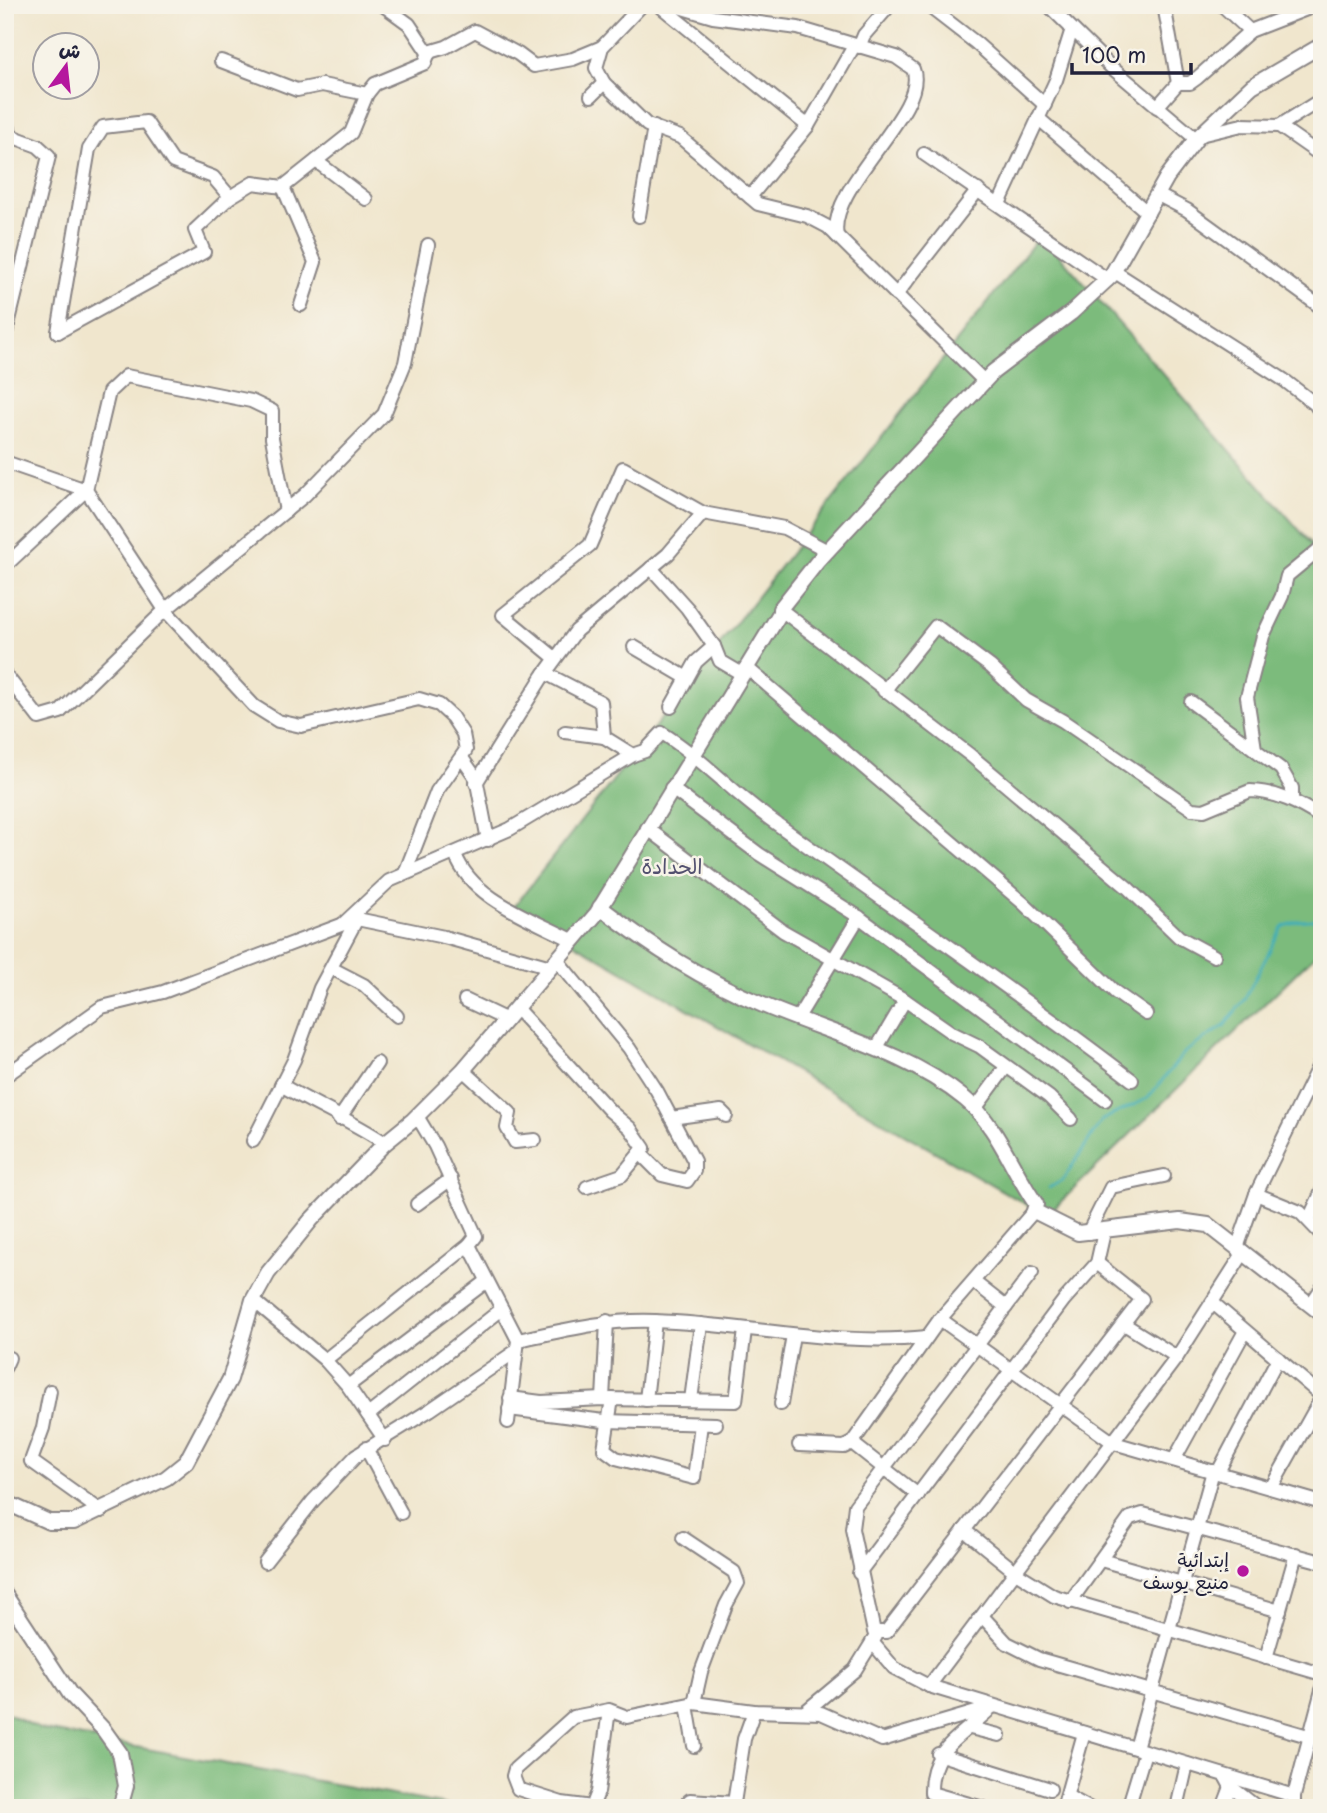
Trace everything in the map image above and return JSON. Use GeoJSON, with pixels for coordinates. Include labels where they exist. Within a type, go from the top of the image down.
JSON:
{"type":"FeatureCollection","features":[{"type":"Feature","properties":{"kind":"main road"},"geometry":{"type":"LineString","coordinates":[[5,1502],[43,1520],[62,1524],[84,1519],[101,1511],[166,1478],[186,1462],[230,1379],[253,1300],[268,1273],[311,1220],[385,1143],[412,1121],[463,1070],[574,941],[600,907],[780,613],[779,609],[828,551],[984,382],[1071,313],[1111,276],[1167,177],[1198,137],[1252,86],[1322,45]]}},
{"type":"Feature","properties":{"kind":"main road"},"geometry":{"type":"LineString","coordinates":[[600,907],[671,959],[723,988],[876,1049],[920,1070],[975,1109],[990,1127],[1021,1184],[1036,1204],[1034,1211],[1070,1230],[1088,1233],[1188,1221],[1208,1225],[1316,1309]]}},
{"type":"Feature","properties":{"kind":"main road"},"geometry":{"type":"LineString","coordinates":[[5,1595],[70,1694],[103,1729],[120,1753],[127,1786],[120,1808]]}},
{"type":"Feature","properties":{"kind":"street"},"geometry":{"type":"LineString","coordinates":[[383,5],[409,24],[429,54]]}},
{"type":"Feature","properties":{"kind":"street"},"geometry":{"type":"LineString","coordinates":[[230,197],[213,177],[173,162],[146,122],[103,127],[89,149],[58,332],[204,252],[195,230],[230,197],[253,183],[283,187],[351,133],[367,94],[375,84],[425,63],[429,54],[475,31],[519,54],[534,66],[573,59],[602,47],[642,5]]}},
{"type":"Feature","properties":{"kind":"street"},"geometry":{"type":"LineString","coordinates":[[659,5],[808,125]]}},
{"type":"Feature","properties":{"kind":"street"},"geometry":{"type":"LineString","coordinates":[[672,5],[713,17],[798,28],[900,59],[913,69],[915,78],[903,110],[840,207],[835,223],[837,236]]}},
{"type":"Feature","properties":{"kind":"street"},"geometry":{"type":"LineString","coordinates":[[750,197],[808,125],[864,34],[890,5]]}},
{"type":"Feature","properties":{"kind":"street"},"geometry":{"type":"LineString","coordinates":[[927,5],[976,43],[1045,105]]}},
{"type":"Feature","properties":{"kind":"street"},"geometry":{"type":"LineString","coordinates":[[1048,5],[1157,107],[1198,137],[1242,125],[1279,126],[1322,156]]}},
{"type":"Feature","properties":{"kind":"street"},"geometry":{"type":"LineString","coordinates":[[1164,5],[1178,83]]}},
{"type":"Feature","properties":{"kind":"street"},"geometry":{"type":"LineString","coordinates":[[1222,5],[1250,31]]}},
{"type":"Feature","properties":{"kind":"street"},"geometry":{"type":"LineString","coordinates":[[1157,107],[1178,83],[1190,83],[1197,78],[1250,31],[1317,7]]}},
{"type":"Feature","properties":{"kind":"street"},"geometry":{"type":"LineString","coordinates":[[999,204],[1045,105],[1072,29]]}},
{"type":"Feature","properties":{"kind":"street"},"geometry":{"type":"LineString","coordinates":[[602,47],[596,68],[604,83],[647,125],[680,136],[763,208],[818,220],[984,382]]}},
{"type":"Feature","properties":{"kind":"street"},"geometry":{"type":"LineString","coordinates":[[221,61],[297,90],[322,85],[367,94]]}},
{"type":"Feature","properties":{"kind":"street"},"geometry":{"type":"LineString","coordinates":[[591,96],[604,83]]}},
{"type":"Feature","properties":{"kind":"street"},"geometry":{"type":"LineString","coordinates":[[1279,126],[1322,99]]}},
{"type":"Feature","properties":{"kind":"street"},"geometry":{"type":"LineString","coordinates":[[1232,105],[1242,125]]}},
{"type":"Feature","properties":{"kind":"street"},"geometry":{"type":"LineString","coordinates":[[5,115],[11,136],[38,146],[50,156],[5,337]]}},
{"type":"Feature","properties":{"kind":"street"},"geometry":{"type":"LineString","coordinates":[[1038,118],[1148,213]]}},
{"type":"Feature","properties":{"kind":"street"},"geometry":{"type":"LineString","coordinates":[[639,216],[654,127]]}},
{"type":"Feature","properties":{"kind":"street"},"geometry":{"type":"LineString","coordinates":[[924,154],[1111,276],[1284,380],[1315,404],[1322,414]]}},
{"type":"Feature","properties":{"kind":"street"},"geometry":{"type":"LineString","coordinates":[[316,161],[366,199]]}},
{"type":"Feature","properties":{"kind":"street"},"geometry":{"type":"LineString","coordinates":[[283,187],[315,262],[301,305]]}},
{"type":"Feature","properties":{"kind":"street"},"geometry":{"type":"LineString","coordinates":[[896,295],[978,190]]}},
{"type":"Feature","properties":{"kind":"street"},"geometry":{"type":"LineString","coordinates":[[1158,195],[1187,210],[1322,308]]}},
{"type":"Feature","properties":{"kind":"street"},"geometry":{"type":"LineString","coordinates":[[5,674],[39,718],[60,712],[165,610],[286,511],[384,414],[405,363],[428,245]]}},
{"type":"Feature","properties":{"kind":"street"},"geometry":{"type":"LineString","coordinates":[[5,566],[86,490],[109,392],[126,376],[251,401],[272,411],[272,438],[286,511]]}},
{"type":"Feature","properties":{"kind":"street"},"geometry":{"type":"LineString","coordinates":[[5,462],[86,490],[165,610],[254,706],[278,721],[301,726],[419,699],[439,705],[452,717],[463,734],[466,750],[463,758],[437,791],[405,873]]}},
{"type":"Feature","properties":{"kind":"street"},"geometry":{"type":"LineString","coordinates":[[555,658],[503,615],[590,545],[623,468],[703,513],[784,528],[828,551]]}},
{"type":"Feature","properties":{"kind":"street"},"geometry":{"type":"LineString","coordinates":[[476,783],[555,658],[585,621],[673,549],[703,513]]}},
{"type":"Feature","properties":{"kind":"street"},"geometry":{"type":"LineString","coordinates":[[1255,749],[1247,697],[1263,636],[1282,596],[1287,576],[1322,547]]}},
{"type":"Feature","properties":{"kind":"street"},"geometry":{"type":"LineString","coordinates":[[651,568],[671,589],[714,646],[720,661],[744,670],[1023,903],[1115,992],[1146,1014]]}},
{"type":"Feature","properties":{"kind":"street"},"geometry":{"type":"LineString","coordinates":[[779,609],[819,636],[884,691],[970,755],[1128,888],[1179,937],[1214,957]]}},
{"type":"Feature","properties":{"kind":"street"},"geometry":{"type":"LineString","coordinates":[[884,691],[936,626],[991,667],[1026,699],[1192,809],[1204,810],[1250,791],[1292,800],[1322,818]]}},
{"type":"Feature","properties":{"kind":"street"},"geometry":{"type":"LineString","coordinates":[[671,707],[703,653],[714,646]]}},
{"type":"Feature","properties":{"kind":"street"},"geometry":{"type":"LineString","coordinates":[[634,647],[687,678]]}},
{"type":"Feature","properties":{"kind":"street"},"geometry":{"type":"LineString","coordinates":[[545,673],[601,702],[604,737]]}},
{"type":"Feature","properties":{"kind":"street"},"geometry":{"type":"LineString","coordinates":[[1191,702],[1281,769],[1293,788],[1292,800]]}},
{"type":"Feature","properties":{"kind":"street"},"geometry":{"type":"LineString","coordinates":[[565,732],[604,737],[633,755]]}},
{"type":"Feature","properties":{"kind":"street"},"geometry":{"type":"LineString","coordinates":[[343,924],[375,891],[405,873],[488,840],[633,755],[645,751],[662,733],[693,752],[766,816],[1055,1021],[1132,1080]]}},
{"type":"Feature","properties":{"kind":"street"},"geometry":{"type":"LineString","coordinates":[[463,758],[476,783],[488,840]]}},
{"type":"Feature","properties":{"kind":"street"},"geometry":{"type":"LineString","coordinates":[[671,788],[759,853],[859,917],[1105,1100]]}},
{"type":"Feature","properties":{"kind":"street"},"geometry":{"type":"LineString","coordinates":[[647,828],[760,915],[832,960],[905,1000],[928,1018],[979,1046],[1049,1097],[1070,1119]]}},
{"type":"Feature","properties":{"kind":"street"},"geometry":{"type":"LineString","coordinates":[[455,854],[466,876],[484,893],[574,941]]}},
{"type":"Feature","properties":{"kind":"street"},"geometry":{"type":"LineString","coordinates":[[797,1019],[859,917]]}},
{"type":"Feature","properties":{"kind":"street"},"geometry":{"type":"LineString","coordinates":[[253,1141],[295,1060],[320,988],[333,969],[357,919]]}},
{"type":"Feature","properties":{"kind":"street"},"geometry":{"type":"LineString","coordinates":[[5,1076],[12,1068],[102,1007],[163,992],[357,919],[554,964],[629,1048],[694,1161],[694,1171],[687,1181],[662,1175],[640,1153]]}},
{"type":"Feature","properties":{"kind":"street"},"geometry":{"type":"LineString","coordinates":[[333,969],[364,985],[397,1016]]}},
{"type":"Feature","properties":{"kind":"street"},"geometry":{"type":"LineString","coordinates":[[465,1000],[512,1014],[630,1128],[644,1148],[622,1175],[587,1187]]}},
{"type":"Feature","properties":{"kind":"street"},"geometry":{"type":"LineString","coordinates":[[876,1049],[905,1000]]}},
{"type":"Feature","properties":{"kind":"street"},"geometry":{"type":"LineString","coordinates":[[929,1686],[1114,1443],[1213,1303],[1241,1250],[1256,1194],[1322,1059]]}},
{"type":"Feature","properties":{"kind":"street"},"geometry":{"type":"LineString","coordinates":[[339,1119],[377,1063]]}},
{"type":"Feature","properties":{"kind":"street"},"geometry":{"type":"LineString","coordinates":[[975,1109],[1006,1067]]}},
{"type":"Feature","properties":{"kind":"street"},"geometry":{"type":"LineString","coordinates":[[463,1070],[509,1113],[507,1128],[515,1142],[535,1140]]}},
{"type":"Feature","properties":{"kind":"street"},"geometry":{"type":"LineString","coordinates":[[281,1085],[339,1119],[361,1127],[385,1143]]}},
{"type":"Feature","properties":{"kind":"street"},"geometry":{"type":"LineString","coordinates":[[671,1118],[708,1111],[721,1111],[726,1116]]}},
{"type":"Feature","properties":{"kind":"street"},"geometry":{"type":"LineString","coordinates":[[325,1360],[469,1245],[476,1236],[451,1179],[420,1121],[412,1121]]}},
{"type":"Feature","properties":{"kind":"street"},"geometry":{"type":"LineString","coordinates":[[1088,1233],[1111,1187],[1164,1176]]}},
{"type":"Feature","properties":{"kind":"street"},"geometry":{"type":"LineString","coordinates":[[417,1204],[451,1179]]}},
{"type":"Feature","properties":{"kind":"street"},"geometry":{"type":"LineString","coordinates":[[1309,1219],[1322,1191]]}},
{"type":"Feature","properties":{"kind":"street"},"geometry":{"type":"LineString","coordinates":[[1256,1194],[1309,1219],[1322,1236]]}},
{"type":"Feature","properties":{"kind":"street"},"geometry":{"type":"LineString","coordinates":[[799,1445],[844,1447],[852,1443],[927,1336],[1034,1211]]}},
{"type":"Feature","properties":{"kind":"street"},"geometry":{"type":"LineString","coordinates":[[859,1573],[1012,1369],[1097,1262],[1104,1232]]}},
{"type":"Feature","properties":{"kind":"street"},"geometry":{"type":"LineString","coordinates":[[469,1245],[517,1345],[509,1410]]}},
{"type":"Feature","properties":{"kind":"street"},"geometry":{"type":"LineString","coordinates":[[806,1711],[855,1671],[875,1638],[886,1632],[1142,1299],[1097,1262]]}},
{"type":"Feature","properties":{"kind":"street"},"geometry":{"type":"LineString","coordinates":[[1032,1272],[883,1468],[852,1514],[859,1573],[870,1626],[894,1668],[929,1686],[1187,1764],[1228,1781],[1294,1802],[1315,1738],[1322,1690]]}},
{"type":"Feature","properties":{"kind":"street"},"geometry":{"type":"LineString","coordinates":[[348,1386],[486,1281]]}},
{"type":"Feature","properties":{"kind":"street"},"geometry":{"type":"LineString","coordinates":[[974,1283],[1006,1307]]}},
{"type":"Feature","properties":{"kind":"street"},"geometry":{"type":"LineString","coordinates":[[1316,1309],[1322,1288]]}},
{"type":"Feature","properties":{"kind":"street"},"geometry":{"type":"LineString","coordinates":[[253,1300],[325,1360],[348,1386],[385,1440]]}},
{"type":"Feature","properties":{"kind":"street"},"geometry":{"type":"LineString","coordinates":[[1213,1303],[1322,1396],[1271,1488]]}},
{"type":"Feature","properties":{"kind":"street"},"geometry":{"type":"LineString","coordinates":[[368,1415],[502,1309]]}},
{"type":"Feature","properties":{"kind":"street"},"geometry":{"type":"LineString","coordinates":[[940,1320],[1114,1443],[1322,1503]]}},
{"type":"Feature","properties":{"kind":"street"},"geometry":{"type":"LineString","coordinates":[[265,1562],[313,1501],[366,1448],[385,1440],[517,1345],[607,1321],[701,1324],[793,1335],[891,1340],[927,1336]]}},
{"type":"Feature","properties":{"kind":"street"},"geometry":{"type":"LineString","coordinates":[[607,1321],[608,1421],[604,1449],[616,1458],[694,1478],[701,1424]]}},
{"type":"Feature","properties":{"kind":"street"},"geometry":{"type":"LineString","coordinates":[[646,1400],[655,1321]]}},
{"type":"Feature","properties":{"kind":"street"},"geometry":{"type":"LineString","coordinates":[[691,1401],[701,1324]]}},
{"type":"Feature","properties":{"kind":"street"},"geometry":{"type":"LineString","coordinates":[[1124,1324],[1177,1357]]}},
{"type":"Feature","properties":{"kind":"street"},"geometry":{"type":"LineString","coordinates":[[509,1410],[541,1402],[608,1399],[736,1401],[745,1330]]}},
{"type":"Feature","properties":{"kind":"street"},"geometry":{"type":"LineString","coordinates":[[1174,1460],[1245,1331]]}},
{"type":"Feature","properties":{"kind":"street"},"geometry":{"type":"LineString","coordinates":[[780,1404],[793,1335]]}},
{"type":"Feature","properties":{"kind":"street"},"geometry":{"type":"LineString","coordinates":[[1128,1808],[1152,1691],[1216,1472],[1278,1359]]}},
{"type":"Feature","properties":{"kind":"street"},"geometry":{"type":"LineString","coordinates":[[50,1391],[43,1428],[31,1461],[101,1511]]}},
{"type":"Feature","properties":{"kind":"street"},"geometry":{"type":"LineString","coordinates":[[509,1410],[608,1421],[716,1424]]}},
{"type":"Feature","properties":{"kind":"street"},"geometry":{"type":"LineString","coordinates":[[852,1443],[918,1495]]}},
{"type":"Feature","properties":{"kind":"street"},"geometry":{"type":"LineString","coordinates":[[366,1448],[401,1513]]}},
{"type":"Feature","properties":{"kind":"street"},"geometry":{"type":"LineString","coordinates":[[1070,1602],[1130,1518],[1143,1514],[1322,1562]]}},
{"type":"Feature","properties":{"kind":"street"},"geometry":{"type":"LineString","coordinates":[[964,1530],[1017,1573],[1051,1595],[1322,1674]]}},
{"type":"Feature","properties":{"kind":"street"},"geometry":{"type":"LineString","coordinates":[[682,1538],[734,1572],[738,1583],[726,1605],[691,1704],[694,1746]]}},
{"type":"Feature","properties":{"kind":"street"},"geometry":{"type":"LineString","coordinates":[[1266,1658],[1296,1554]]}},
{"type":"Feature","properties":{"kind":"street"},"geometry":{"type":"LineString","coordinates":[[1101,1560],[1280,1611]]}},
{"type":"Feature","properties":{"kind":"street"},"geometry":{"type":"LineString","coordinates":[[983,1617],[1002,1639],[1022,1652],[1315,1738]]}},
{"type":"Feature","properties":{"kind":"street"},"geometry":{"type":"LineString","coordinates":[[609,1710],[598,1792],[592,1807],[562,1803],[518,1789],[513,1776],[515,1769],[573,1717],[609,1710],[627,1717],[691,1704],[754,1711],[806,1711],[821,1713],[883,1740],[993,1707]]}},
{"type":"Feature","properties":{"kind":"street"},"geometry":{"type":"LineString","coordinates":[[932,1808],[931,1793],[938,1754],[993,1707]]}},
{"type":"Feature","properties":{"kind":"street"},"geometry":{"type":"LineString","coordinates":[[682,1808],[690,1800],[734,1803],[744,1739],[754,1711]]}},
{"type":"Feature","properties":{"kind":"street"},"geometry":{"type":"LineString","coordinates":[[970,1728],[999,1735]]}},
{"type":"Feature","properties":{"kind":"street"},"geometry":{"type":"LineString","coordinates":[[1084,1733],[1065,1802],[1089,1808]]}},
{"type":"Feature","properties":{"kind":"street"},"geometry":{"type":"LineString","coordinates":[[938,1754],[1050,1789]]}},
{"type":"Feature","properties":{"kind":"street"},"geometry":{"type":"LineString","coordinates":[[1177,1808],[1187,1764]]}},
{"type":"Feature","properties":{"kind":"street"},"geometry":{"type":"LineString","coordinates":[[1223,1808],[1228,1781]]}},
{"type":"Feature","properties":{"kind":"street"},"geometry":{"type":"LineString","coordinates":[[1228,1781],[1258,1808]]}},
{"type":"Feature","properties":{"kind":"street"},"geometry":{"type":"LineString","coordinates":[[931,1793],[983,1808]]}},
{"type":"Feature","properties":{"kind":"green space"},"geometry":{"type":"Polygon","coordinates":[[[1041,234],[1322,556],[1322,948],[1046,1216],[513,908],[1041,234]]]}},
{"type":"Feature","properties":{"kind":"green space"},"geometry":{"type":"Polygon","coordinates":[[[5,1712],[40,1729],[462,1808],[5,1808],[5,1712]]]}},
{"type":"Feature","properties":{"kind":"waterway"},"geometry":{"type":"LineString","coordinates":[[1049,1188],[1063,1180],[1102,1120],[1148,1098],[1185,1052],[1224,1026],[1244,1000],[1282,927],[1298,921],[1322,919]]}},
{"type":"Feature","properties":{"kind":"place","name":"إبتدائية منيع يوسف"},"geometry":{"type":"Point","coordinates":[1243,1571]}},
{"type":"Feature","properties":{"kind":"district","name":"الحدادة"},"geometry":{"type":"Point","coordinates":[672,867]}}]}
